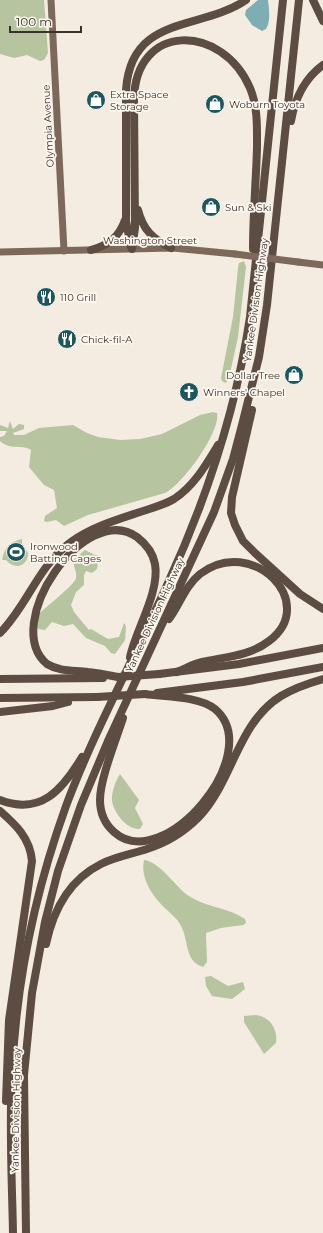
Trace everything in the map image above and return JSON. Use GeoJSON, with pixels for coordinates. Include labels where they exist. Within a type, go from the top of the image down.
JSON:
{"type":"FeatureCollection","features":[{"type":"Feature","properties":{"kind":"highway"},"geometry":{"type":"LineString","coordinates":[[132,249],[127,229],[126,213],[126,90],[128,78],[135,59],[151,40],[168,28],[233,7],[246,0]]}},
{"type":"Feature","properties":{"kind":"highway","name":"Yankee Division Highway"},"geometry":{"type":"LineString","coordinates":[[13,1233],[11,1109],[14,1045],[20,987],[29,936],[43,880],[62,819],[102,724],[185,545],[208,486],[224,436],[241,368],[252,300],[283,0]]}},
{"type":"Feature","properties":{"kind":"highway","name":"Yankee Division Highway"},"geometry":{"type":"LineString","coordinates":[[26,1233],[24,1092],[27,1040],[32,993],[44,928],[63,855],[92,778],[204,533],[222,489],[238,442],[259,357],[269,294],[299,0]]}},
{"type":"Feature","properties":{"kind":"highway"},"geometry":{"type":"LineString","coordinates":[[313,0],[323,21]]}},
{"type":"Feature","properties":{"kind":"highway"},"geometry":{"type":"LineString","coordinates":[[132,249],[135,228],[134,91],[140,68],[154,52],[173,42],[193,40],[217,48],[226,55],[240,71],[250,88],[256,108],[256,193],[252,300]]}},
{"type":"Feature","properties":{"kind":"highway"},"geometry":{"type":"LineString","coordinates":[[281,175],[293,110],[297,98],[308,79],[323,65]]}},
{"type":"Feature","properties":{"kind":"highway"},"geometry":{"type":"LineString","coordinates":[[135,191],[140,218],[146,230],[154,238],[171,248]]}},
{"type":"Feature","properties":{"kind":"highway"},"geometry":{"type":"LineString","coordinates":[[91,250],[105,245],[115,238],[122,226],[126,213]]}},
{"type":"Feature","properties":{"kind":"highway"},"geometry":{"type":"LineString","coordinates":[[259,357],[252,410],[232,497],[232,517],[238,533],[250,548],[300,594],[323,609]]}},
{"type":"Feature","properties":{"kind":"highway"},"geometry":{"type":"LineString","coordinates":[[0,633],[9,623],[41,572],[63,548],[96,527],[159,506],[175,498],[197,478],[224,436]]}},
{"type":"Feature","properties":{"kind":"highway"},"geometry":{"type":"LineString","coordinates":[[27,613],[34,594],[45,577],[55,564],[72,549],[92,536],[104,531],[115,529],[133,534],[148,548],[154,560],[156,572],[150,596],[133,643],[128,669]]}},
{"type":"Feature","properties":{"kind":"highway"},"geometry":{"type":"LineString","coordinates":[[157,636],[176,609],[189,585],[200,574],[214,566],[234,562],[249,564],[265,571],[274,578],[280,587],[285,601],[285,616],[279,631],[268,642],[251,650],[201,662],[177,672]]}},
{"type":"Feature","properties":{"kind":"highway"},"geometry":{"type":"LineString","coordinates":[[26,637],[35,655],[50,666],[70,671],[118,677],[177,672],[244,663],[323,648]]}},
{"type":"Feature","properties":{"kind":"highway"},"geometry":{"type":"LineString","coordinates":[[0,698],[87,698],[145,694],[226,685],[323,667]]}},
{"type":"Feature","properties":{"kind":"highway"},"geometry":{"type":"LineString","coordinates":[[0,679],[107,676]]}},
{"type":"Feature","properties":{"kind":"highway"},"geometry":{"type":"LineString","coordinates":[[32,993],[54,916],[63,899],[75,883],[102,864],[156,846],[192,823],[216,795],[247,733],[261,712],[285,694],[323,679]]}},
{"type":"Feature","properties":{"kind":"highway"},"geometry":{"type":"LineString","coordinates":[[131,692],[103,783],[100,801],[105,821],[113,831],[124,839],[140,842],[156,839],[173,829],[200,806],[218,780],[227,758],[230,741],[225,722],[209,705],[190,699],[145,694]]}},
{"type":"Feature","properties":{"kind":"highway"},"geometry":{"type":"LineString","coordinates":[[0,712],[53,706],[87,698]]}},
{"type":"Feature","properties":{"kind":"highway"},"geometry":{"type":"LineString","coordinates":[[0,800],[17,805],[27,804],[40,801],[57,792],[72,773],[102,724]]}},
{"type":"Feature","properties":{"kind":"highway"},"geometry":{"type":"LineString","coordinates":[[0,811],[15,824],[24,835],[32,860],[8,1037],[6,1126],[12,1164]]}},
{"type":"Feature","properties":{"kind":"main road","name":"Olympia Avenue"},"geometry":{"type":"LineString","coordinates":[[52,0],[64,251]]}},
{"type":"Feature","properties":{"kind":"main road","name":"Washington Street"},"geometry":{"type":"LineString","coordinates":[[0,252],[171,248],[323,265]]}},
{"type":"Feature","properties":{"kind":"green space"},"geometry":{"type":"Polygon","coordinates":[[[0,0],[44,0],[48,53],[44,60],[40,61],[27,55],[14,58],[0,54],[0,0]]]}},
{"type":"Feature","properties":{"kind":"green space"},"geometry":{"type":"Polygon","coordinates":[[[244,261],[246,267],[238,337],[229,378],[226,383],[222,381],[221,378],[233,317],[238,268],[239,263],[244,261]]]}},
{"type":"Feature","properties":{"kind":"green space"},"geometry":{"type":"Polygon","coordinates":[[[213,412],[217,413],[217,422],[207,445],[190,469],[172,488],[165,493],[88,515],[64,526],[56,520],[47,522],[44,521],[45,516],[57,508],[54,490],[44,485],[29,467],[31,450],[24,447],[8,446],[0,441],[0,437],[4,436],[7,431],[0,431],[0,425],[8,428],[10,421],[13,429],[19,424],[24,425],[24,429],[13,433],[14,435],[24,435],[39,428],[73,425],[98,437],[120,440],[140,439],[162,434],[200,415],[213,412]]]}},
{"type":"Feature","properties":{"kind":"green space","name":"Ironwood Batting Cages"},"geometry":{"type":"Polygon","coordinates":[[[22,539],[22,544],[28,553],[26,561],[20,566],[16,566],[6,560],[2,560],[4,552],[11,543],[22,539]]]}},
{"type":"Feature","properties":{"kind":"green space"},"geometry":{"type":"Polygon","coordinates":[[[85,550],[95,555],[99,555],[97,569],[92,573],[86,571],[84,575],[84,585],[76,592],[71,605],[74,612],[89,630],[91,629],[108,639],[119,637],[124,623],[126,626],[125,640],[115,654],[111,653],[105,646],[86,638],[73,624],[64,626],[52,622],[45,630],[38,629],[37,617],[74,581],[76,575],[73,560],[85,550]]]}},
{"type":"Feature","properties":{"kind":"green space"},"geometry":{"type":"Polygon","coordinates":[[[120,774],[139,800],[135,808],[143,824],[140,829],[135,829],[126,824],[115,811],[113,806],[113,791],[120,774]]]}},
{"type":"Feature","properties":{"kind":"green space"},"geometry":{"type":"Polygon","coordinates":[[[144,860],[155,864],[186,894],[200,902],[231,912],[245,919],[246,923],[243,925],[221,928],[206,933],[207,962],[203,967],[197,964],[190,955],[178,921],[162,905],[149,887],[144,874],[144,860]]]}},
{"type":"Feature","properties":{"kind":"green space"},"geometry":{"type":"Polygon","coordinates":[[[211,976],[228,986],[243,982],[245,989],[232,999],[212,996],[206,986],[205,977],[211,976]]]}},
{"type":"Feature","properties":{"kind":"green space"},"geometry":{"type":"Polygon","coordinates":[[[256,1015],[269,1021],[276,1033],[276,1043],[264,1054],[244,1022],[244,1016],[256,1015]]]}},
{"type":"Feature","properties":{"kind":"water"},"geometry":{"type":"Polygon","coordinates":[[[258,0],[268,0],[269,22],[266,29],[262,31],[252,25],[245,15],[246,10],[258,0]]]}},
{"type":"Feature","properties":{"kind":"place","name":"Extra Space Storage"},"geometry":{"type":"Point","coordinates":[96,100]}},
{"type":"Feature","properties":{"kind":"place","name":"Woburn Toyota"},"geometry":{"type":"Point","coordinates":[215,104]}},
{"type":"Feature","properties":{"kind":"place","name":"Sun & Ski"},"geometry":{"type":"Point","coordinates":[211,207]}},
{"type":"Feature","properties":{"kind":"place","name":"110 Grill"},"geometry":{"type":"Point","coordinates":[46,297]}},
{"type":"Feature","properties":{"kind":"place","name":"Chick-fil-A"},"geometry":{"type":"Point","coordinates":[67,339]}},
{"type":"Feature","properties":{"kind":"place","name":"Dollar Tree"},"geometry":{"type":"Point","coordinates":[294,375]}},
{"type":"Feature","properties":{"kind":"place","name":"Winners' Chapel"},"geometry":{"type":"Point","coordinates":[189,392]}},
{"type":"Feature","properties":{"kind":"place","name":"Ironwood Batting Cages"},"geometry":{"type":"Point","coordinates":[16,552]}}]}
